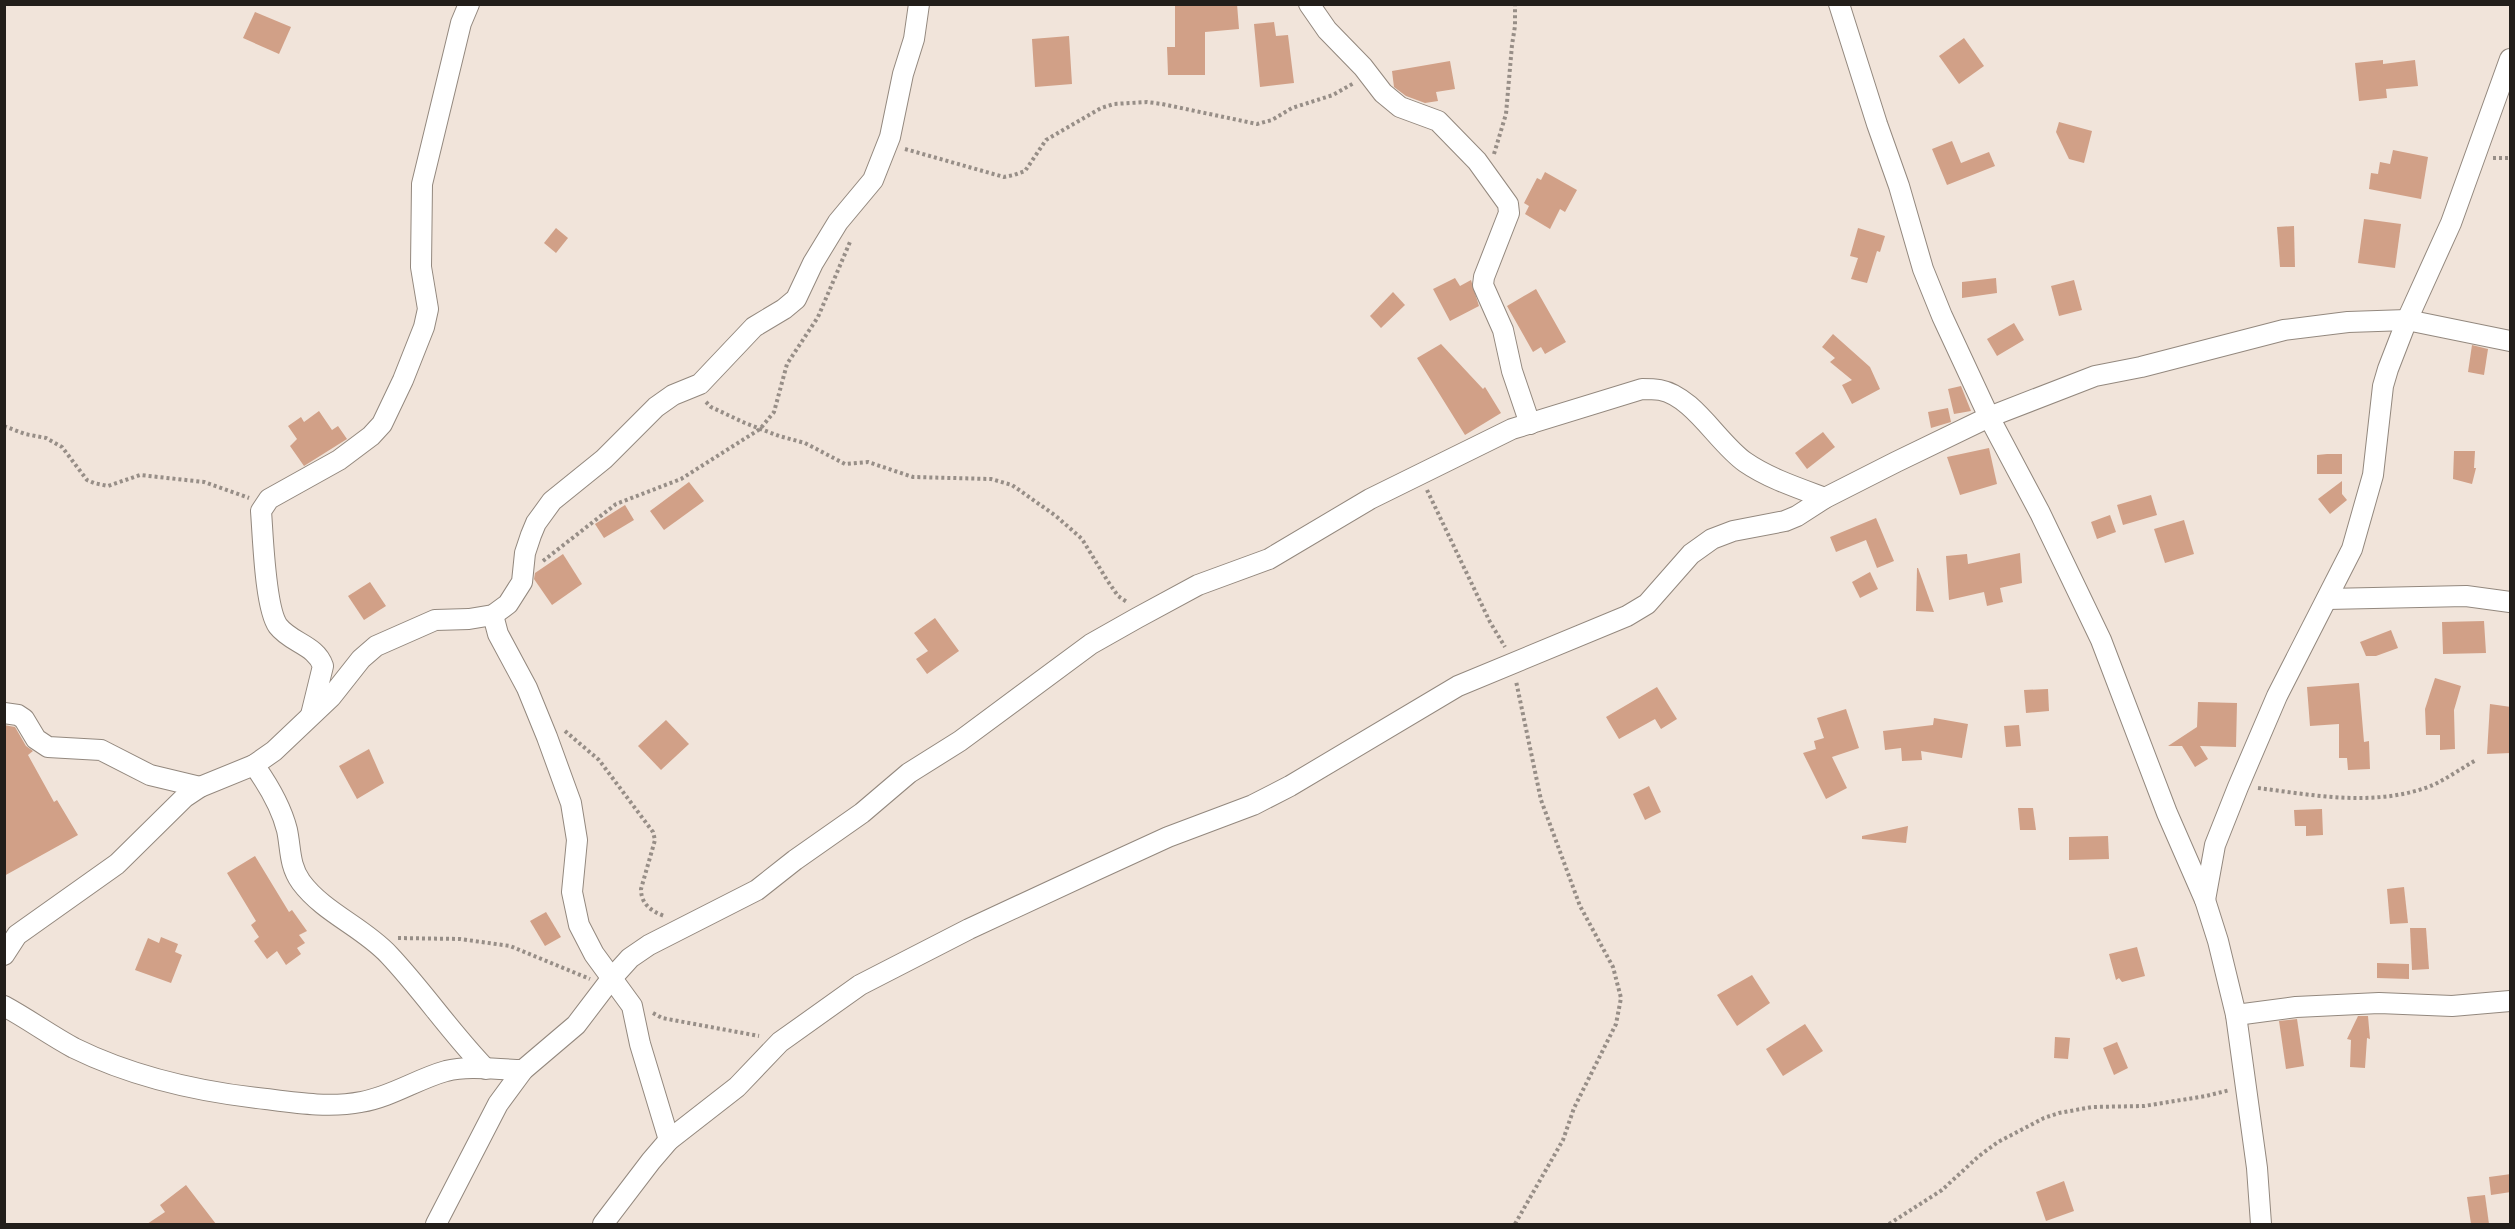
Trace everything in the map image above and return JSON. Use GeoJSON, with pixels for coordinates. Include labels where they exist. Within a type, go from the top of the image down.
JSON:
{"type":"FeatureCollection","features":[{"type":"Feature","properties":{"kind":"street"},"geometry":{"type":"LineString","coordinates":[[311,715],[323,666],[316,653],[291,638],[276,624],[271,608],[261,511],[269,499],[339,460],[371,436],[382,424],[404,380],[424,327],[428,309],[421,267],[420,198],[424,169],[461,23],[469,4]]}},
{"type":"Feature","properties":{"kind":"street"},"geometry":{"type":"LineString","coordinates":[[4,955],[17,935],[27,926],[117,864],[169,812],[200,787],[254,765],[274,751],[331,697],[361,659],[376,646],[435,620],[469,619],[493,615],[502,610],[517,592],[524,572],[525,553],[531,535],[536,523],[552,501],[604,459],[656,407],[673,395],[700,384],[754,327],[784,309],[796,298],[813,263],[838,222],[873,180],[887,144],[914,39],[919,4]]}},
{"type":"Feature","properties":{"kind":"street"},"geometry":{"type":"LineString","coordinates":[[1309,4],[1327,30],[1353,55],[1393,103],[1438,121],[1477,161],[1508,204],[1509,213],[1483,285],[1503,330],[1512,371],[1530,424]]}},
{"type":"Feature","properties":{"kind":"street"},"geometry":{"type":"LineString","coordinates":[[1839,4],[1899,186],[1923,269],[1989,417],[2040,513],[2102,640],[2167,813],[2205,900],[2218,941],[2236,1015],[2257,1168],[2261,1224]]}},
{"type":"Feature","properties":{"kind":"street"},"geometry":{"type":"LineString","coordinates":[[2205,900],[2215,845],[2238,786],[2277,696],[2352,549],[2373,476],[2384,386],[2407,320],[2451,223],[2511,59]]}},
{"type":"Feature","properties":{"kind":"street"},"geometry":{"type":"LineString","coordinates":[[603,1224],[669,1140],[737,1088],[780,1042],[860,985],[969,929],[1168,837],[1253,805],[1351,752],[1405,716],[1458,686],[1608,625],[1647,604],[1691,554],[1712,539],[1749,527],[1785,521],[1825,498],[1989,417],[2095,376],[2141,367],[2283,330],[2348,321],[2407,320],[2511,341]]}},
{"type":"Feature","properties":{"kind":"street"},"geometry":{"type":"LineString","coordinates":[[436,1224],[498,1104],[523,1070],[576,1025],[630,958],[757,890],[862,813],[909,773],[960,741],[1091,644],[1198,585],[1269,559],[1370,500],[1512,429],[1642,389],[1661,390],[1671,394],[1689,407],[1748,464],[1778,480],[1825,498]]}},
{"type":"Feature","properties":{"kind":"street"},"geometry":{"type":"LineString","coordinates":[[2327,598],[2466,596],[2511,602]]}},
{"type":"Feature","properties":{"kind":"street"},"geometry":{"type":"LineString","coordinates":[[493,615],[498,634],[537,712],[571,803],[576,824],[577,848],[572,892],[579,925],[611,979],[628,999],[669,1140]]}},
{"type":"Feature","properties":{"kind":"street"},"geometry":{"type":"LineString","coordinates":[[4,713],[18,715],[24,719],[36,739],[48,747],[101,750],[150,776],[200,787]]}},
{"type":"Feature","properties":{"kind":"street"},"geometry":{"type":"LineString","coordinates":[[254,765],[278,804],[287,833],[295,873],[313,894],[387,953],[464,1047],[486,1069]]}},
{"type":"Feature","properties":{"kind":"street"},"geometry":{"type":"LineString","coordinates":[[2236,1015],[2285,1008],[2379,1003],[2452,1006],[2511,1001]]}},
{"type":"Feature","properties":{"kind":"street"},"geometry":{"type":"LineString","coordinates":[[4,1006],[51,1036],[107,1063],[194,1090],[237,1096],[292,1102],[347,1104],[394,1093],[445,1071],[457,1069],[523,1070]]}},
{"type":"Feature","properties":{"kind":"path"},"geometry":{"type":"LineString","coordinates":[[1491,180],[1493,158],[1506,114],[1515,4]]}},
{"type":"Feature","properties":{"kind":"path"},"geometry":{"type":"LineString","coordinates":[[887,144],[1004,177],[1025,171],[1046,141],[1101,108],[1114,104],[1147,102],[1162,104],[1257,124],[1272,120],[1292,108],[1333,95],[1368,75]]}},
{"type":"Feature","properties":{"kind":"path"},"geometry":{"type":"LineString","coordinates":[[524,572],[545,559],[616,504],[681,479],[760,429],[774,412],[787,364],[810,331],[825,303],[852,235]]}},
{"type":"Feature","properties":{"kind":"path"},"geometry":{"type":"LineString","coordinates":[[693,388],[711,407],[760,429],[806,442],[845,464],[868,462],[913,477],[1001,480],[1056,516],[1082,539],[1107,580],[1124,600],[1134,604],[1157,607]]}},
{"type":"Feature","properties":{"kind":"path"},"geometry":{"type":"LineString","coordinates":[[4,426],[25,434],[46,438],[62,447],[87,480],[94,483],[108,486],[140,475],[204,482],[264,504]]}},
{"type":"Feature","properties":{"kind":"path"},"geometry":{"type":"LineString","coordinates":[[1418,475],[1432,499],[1490,622],[1515,663],[1517,688],[1541,800],[1580,906],[1613,967],[1621,998],[1616,1024],[1579,1098],[1563,1140],[1515,1224]]}},
{"type":"Feature","properties":{"kind":"path"},"geometry":{"type":"LineString","coordinates":[[537,712],[576,738],[599,760],[653,832],[655,840],[641,896],[646,906],[687,926]]}},
{"type":"Feature","properties":{"kind":"path"},"geometry":{"type":"LineString","coordinates":[[2238,786],[2330,797],[2383,796],[2430,787],[2476,760]]}},
{"type":"Feature","properties":{"kind":"path"},"geometry":{"type":"LineString","coordinates":[[367,937],[486,941],[531,953],[588,979],[611,979]]}},
{"type":"Feature","properties":{"kind":"path"},"geometry":{"type":"LineString","coordinates":[[628,999],[662,1018],[780,1042]]}},
{"type":"Feature","properties":{"kind":"path"},"geometry":{"type":"LineString","coordinates":[[1889,1224],[1942,1190],[1978,1156],[1998,1142],[2044,1118],[2092,1107],[2145,1106],[2206,1096],[2245,1086]]}},
{"type":"Feature","properties":{"kind":"building"},"geometry":{"type":"Polygon","coordinates":[[[1175,4],[1237,4],[1239,29],[1205,32],[1205,75],[1168,75],[1167,47],[1175,47],[1175,4]]]}},
{"type":"Feature","properties":{"kind":"building"},"geometry":{"type":"Polygon","coordinates":[[[255,12],[291,27],[279,54],[243,38],[255,12]]]}},
{"type":"Feature","properties":{"kind":"building"},"geometry":{"type":"Polygon","coordinates":[[[1274,22],[1276,36],[1288,35],[1294,83],[1260,87],[1254,24],[1274,22]]]}},
{"type":"Feature","properties":{"kind":"building"},"geometry":{"type":"Polygon","coordinates":[[[1069,36],[1072,84],[1035,87],[1032,39],[1069,36]]]}},
{"type":"Feature","properties":{"kind":"building"},"geometry":{"type":"Polygon","coordinates":[[[1964,38],[1984,66],[1959,84],[1939,56],[1964,38]]]}},
{"type":"Feature","properties":{"kind":"building"},"geometry":{"type":"Polygon","coordinates":[[[2383,60],[2383,64],[2415,60],[2418,86],[2386,89],[2387,98],[2359,101],[2355,63],[2383,60]]]}},
{"type":"Feature","properties":{"kind":"building"},"geometry":{"type":"Polygon","coordinates":[[[1450,61],[1455,89],[1436,92],[1438,101],[1425,103],[1406,96],[1394,87],[1392,71],[1450,61]]]}},
{"type":"Feature","properties":{"kind":"building"},"geometry":{"type":"Polygon","coordinates":[[[2059,122],[2092,131],[2084,163],[2069,159],[2056,132],[2059,122]]]}},
{"type":"Feature","properties":{"kind":"building"},"geometry":{"type":"Polygon","coordinates":[[[1952,141],[1961,163],[1989,152],[1995,166],[1947,185],[1932,149],[1952,141]]]}},
{"type":"Feature","properties":{"kind":"building"},"geometry":{"type":"Polygon","coordinates":[[[2393,150],[2428,157],[2421,199],[2369,189],[2371,173],[2378,174],[2380,162],[2390,164],[2393,150]]]}},
{"type":"Feature","properties":{"kind":"building"},"geometry":{"type":"Polygon","coordinates":[[[1545,172],[1577,190],[1565,212],[1560,209],[1550,229],[1525,214],[1529,206],[1524,203],[1537,178],[1541,180],[1545,172]]]}},
{"type":"Feature","properties":{"kind":"building"},"geometry":{"type":"Polygon","coordinates":[[[2364,219],[2401,224],[2395,268],[2358,263],[2364,219]]]}},
{"type":"Feature","properties":{"kind":"building"},"geometry":{"type":"Polygon","coordinates":[[[2294,226],[2295,267],[2280,267],[2277,227],[2294,226]]]}},
{"type":"Feature","properties":{"kind":"building"},"geometry":{"type":"Polygon","coordinates":[[[556,228],[568,238],[556,253],[544,243],[556,228]]]}},
{"type":"Feature","properties":{"kind":"building"},"geometry":{"type":"Polygon","coordinates":[[[1858,228],[1885,236],[1880,252],[1877,251],[1867,283],[1851,279],[1858,258],[1850,256],[1858,228]]]}},
{"type":"Feature","properties":{"kind":"building"},"geometry":{"type":"Polygon","coordinates":[[[1455,278],[1460,286],[1471,280],[1479,306],[1450,321],[1433,289],[1455,278]]]}},
{"type":"Feature","properties":{"kind":"building"},"geometry":{"type":"Polygon","coordinates":[[[1996,278],[1997,293],[1962,298],[1962,282],[1996,278]]]}},
{"type":"Feature","properties":{"kind":"building"},"geometry":{"type":"Polygon","coordinates":[[[2074,280],[2082,310],[2059,316],[2051,286],[2074,280]]]}},
{"type":"Feature","properties":{"kind":"building"},"geometry":{"type":"Polygon","coordinates":[[[1536,289],[1566,342],[1545,354],[1541,347],[1533,352],[1507,306],[1536,289]]]}},
{"type":"Feature","properties":{"kind":"building"},"geometry":{"type":"Polygon","coordinates":[[[1393,292],[1405,305],[1381,328],[1370,316],[1393,292]]]}},
{"type":"Feature","properties":{"kind":"building"},"geometry":{"type":"Polygon","coordinates":[[[2014,323],[2024,340],[1997,356],[1987,339],[2014,323]]]}},
{"type":"Feature","properties":{"kind":"building"},"geometry":{"type":"Polygon","coordinates":[[[1833,334],[1870,367],[1880,389],[1852,404],[1842,385],[1852,380],[1830,362],[1835,358],[1822,347],[1833,334]]]}},
{"type":"Feature","properties":{"kind":"building"},"geometry":{"type":"Polygon","coordinates":[[[1441,344],[1483,389],[1485,387],[1501,413],[1465,435],[1417,358],[1441,344]]]}},
{"type":"Feature","properties":{"kind":"building"},"geometry":{"type":"Polygon","coordinates":[[[2472,345],[2488,349],[2484,375],[2468,372],[2472,345]]]}},
{"type":"Feature","properties":{"kind":"building"},"geometry":{"type":"Polygon","coordinates":[[[1961,386],[1971,411],[1954,414],[1948,389],[1961,386]]]}},
{"type":"Feature","properties":{"kind":"building"},"geometry":{"type":"Polygon","coordinates":[[[1948,408],[1951,422],[1931,428],[1928,412],[1948,408]]]}},
{"type":"Feature","properties":{"kind":"building"},"geometry":{"type":"Polygon","coordinates":[[[319,411],[332,430],[338,426],[347,439],[304,466],[290,446],[297,439],[288,426],[301,417],[304,422],[319,411]]]}},
{"type":"Feature","properties":{"kind":"building"},"geometry":{"type":"Polygon","coordinates":[[[1823,432],[1835,447],[1807,469],[1795,453],[1823,432]]]}},
{"type":"Feature","properties":{"kind":"building"},"geometry":{"type":"Polygon","coordinates":[[[1989,448],[1997,484],[1960,495],[1947,457],[1989,448]]]}},
{"type":"Feature","properties":{"kind":"building"},"geometry":{"type":"Polygon","coordinates":[[[2454,451],[2475,451],[2474,468],[2476,468],[2472,484],[2453,479],[2454,451]]]}},
{"type":"Feature","properties":{"kind":"building"},"geometry":{"type":"Polygon","coordinates":[[[2342,454],[2342,474],[2317,474],[2317,455],[2342,454]]]}},
{"type":"Feature","properties":{"kind":"building"},"geometry":{"type":"Polygon","coordinates":[[[2342,481],[2342,494],[2347,500],[2330,514],[2318,499],[2342,481]]]}},
{"type":"Feature","properties":{"kind":"building"},"geometry":{"type":"Polygon","coordinates":[[[689,482],[704,501],[664,530],[650,511],[689,482]]]}},
{"type":"Feature","properties":{"kind":"building"},"geometry":{"type":"Polygon","coordinates":[[[2151,495],[2157,515],[2123,525],[2117,505],[2151,495]]]}},
{"type":"Feature","properties":{"kind":"building"},"geometry":{"type":"Polygon","coordinates":[[[625,505],[634,520],[604,538],[595,524],[625,505]]]}},
{"type":"Feature","properties":{"kind":"building"},"geometry":{"type":"Polygon","coordinates":[[[2110,515],[2116,532],[2097,539],[2091,522],[2110,515]]]}},
{"type":"Feature","properties":{"kind":"building"},"geometry":{"type":"Polygon","coordinates":[[[1876,518],[1894,561],[1877,568],[1866,540],[1836,552],[1830,537],[1876,518]]]}},
{"type":"Feature","properties":{"kind":"building"},"geometry":{"type":"Polygon","coordinates":[[[2184,520],[2194,554],[2165,563],[2154,529],[2184,520]]]}},
{"type":"Feature","properties":{"kind":"building"},"geometry":{"type":"Polygon","coordinates":[[[2020,553],[2022,583],[2000,588],[2003,602],[1987,606],[1984,592],[1949,600],[1946,556],[1967,554],[1968,564],[2020,553]]]}},
{"type":"Feature","properties":{"kind":"building"},"geometry":{"type":"Polygon","coordinates":[[[563,554],[582,584],[552,605],[534,579],[535,573],[563,554]]]}},
{"type":"Feature","properties":{"kind":"building"},"geometry":{"type":"Polygon","coordinates":[[[1918,568],[1934,612],[1916,611],[1918,568]]]}},
{"type":"Feature","properties":{"kind":"building"},"geometry":{"type":"Polygon","coordinates":[[[1870,572],[1878,589],[1860,598],[1852,582],[1870,572]]]}},
{"type":"Feature","properties":{"kind":"building"},"geometry":{"type":"Polygon","coordinates":[[[370,582],[386,606],[364,620],[348,596],[370,582]]]}},
{"type":"Feature","properties":{"kind":"building"},"geometry":{"type":"Polygon","coordinates":[[[935,618],[959,651],[927,674],[916,659],[928,651],[914,633],[935,618]]]}},
{"type":"Feature","properties":{"kind":"building"},"geometry":{"type":"Polygon","coordinates":[[[2484,621],[2486,653],[2443,654],[2442,622],[2484,621]]]}},
{"type":"Feature","properties":{"kind":"building"},"geometry":{"type":"Polygon","coordinates":[[[2391,630],[2398,648],[2376,656],[2366,656],[2360,642],[2391,630]]]}},
{"type":"Feature","properties":{"kind":"building"},"geometry":{"type":"Polygon","coordinates":[[[2435,678],[2461,686],[2454,710],[2455,749],[2440,750],[2440,735],[2426,735],[2425,709],[2435,678]]]}},
{"type":"Feature","properties":{"kind":"building"},"geometry":{"type":"Polygon","coordinates":[[[2359,683],[2364,742],[2369,741],[2370,769],[2348,770],[2347,758],[2339,758],[2339,724],[2310,726],[2307,687],[2359,683]]]}},
{"type":"Feature","properties":{"kind":"building"},"geometry":{"type":"Polygon","coordinates":[[[1657,687],[1677,719],[1661,729],[1655,719],[1619,739],[1606,717],[1657,687]]]}},
{"type":"Feature","properties":{"kind":"building"},"geometry":{"type":"Polygon","coordinates":[[[2048,689],[2049,711],[2026,713],[2024,690],[2048,689]]]}},
{"type":"Feature","properties":{"kind":"building"},"geometry":{"type":"Polygon","coordinates":[[[2198,702],[2237,703],[2236,747],[2200,746],[2208,759],[2195,767],[2182,746],[2168,746],[2197,727],[2198,702]]]}},
{"type":"Feature","properties":{"kind":"building"},"geometry":{"type":"Polygon","coordinates":[[[2490,704],[2511,707],[2511,753],[2487,754],[2490,704]]]}},
{"type":"Feature","properties":{"kind":"building"},"geometry":{"type":"Polygon","coordinates":[[[1846,709],[1859,748],[1832,757],[1847,788],[1826,799],[1803,753],[1816,749],[1814,741],[1824,738],[1817,718],[1846,709]]]}},
{"type":"Feature","properties":{"kind":"building"},"geometry":{"type":"Polygon","coordinates":[[[1934,718],[1968,724],[1962,758],[1921,751],[1922,760],[1902,761],[1901,748],[1885,750],[1883,731],[1933,725],[1934,718]]]}},
{"type":"Feature","properties":{"kind":"building"},"geometry":{"type":"Polygon","coordinates":[[[666,720],[689,744],[661,770],[638,746],[666,720]]]}},
{"type":"Feature","properties":{"kind":"building"},"geometry":{"type":"Polygon","coordinates":[[[4,725],[15,727],[26,746],[33,751],[28,755],[54,802],[57,800],[78,835],[4,876],[4,725]]]}},
{"type":"Feature","properties":{"kind":"building"},"geometry":{"type":"Polygon","coordinates":[[[2019,725],[2021,746],[2006,747],[2004,726],[2019,725]]]}},
{"type":"Feature","properties":{"kind":"building"},"geometry":{"type":"Polygon","coordinates":[[[369,749],[384,783],[357,799],[339,766],[369,749]]]}},
{"type":"Feature","properties":{"kind":"building"},"geometry":{"type":"Polygon","coordinates":[[[1649,786],[1661,812],[1645,820],[1633,794],[1649,786]]]}},
{"type":"Feature","properties":{"kind":"building"},"geometry":{"type":"Polygon","coordinates":[[[2018,808],[2033,808],[2036,830],[2020,830],[2018,808]]]}},
{"type":"Feature","properties":{"kind":"building"},"geometry":{"type":"Polygon","coordinates":[[[2322,809],[2323,835],[2306,836],[2306,826],[2295,826],[2294,810],[2322,809]]]}},
{"type":"Feature","properties":{"kind":"building"},"geometry":{"type":"Polygon","coordinates":[[[1908,826],[1906,843],[1862,839],[1862,836],[1908,826]]]}},
{"type":"Feature","properties":{"kind":"building"},"geometry":{"type":"Polygon","coordinates":[[[2108,836],[2109,859],[2069,860],[2069,837],[2108,836]]]}},
{"type":"Feature","properties":{"kind":"building"},"geometry":{"type":"Polygon","coordinates":[[[255,856],[289,912],[292,910],[307,931],[299,935],[305,943],[297,948],[301,954],[286,965],[277,951],[267,959],[254,941],[259,937],[251,925],[256,921],[227,873],[255,856]]]}},
{"type":"Feature","properties":{"kind":"building"},"geometry":{"type":"Polygon","coordinates":[[[2404,887],[2408,923],[2390,924],[2387,889],[2404,887]]]}},
{"type":"Feature","properties":{"kind":"building"},"geometry":{"type":"Polygon","coordinates":[[[546,912],[561,937],[545,946],[530,921],[546,912]]]}},
{"type":"Feature","properties":{"kind":"building"},"geometry":{"type":"Polygon","coordinates":[[[2410,928],[2426,928],[2429,969],[2412,970],[2410,928]]]}},
{"type":"Feature","properties":{"kind":"building"},"geometry":{"type":"Polygon","coordinates":[[[161,937],[178,944],[175,952],[182,955],[171,983],[135,970],[148,938],[159,943],[161,937]]]}},
{"type":"Feature","properties":{"kind":"building"},"geometry":{"type":"Polygon","coordinates":[[[2137,947],[2145,976],[2122,982],[2119,978],[2116,980],[2109,954],[2137,947]]]}},
{"type":"Feature","properties":{"kind":"building"},"geometry":{"type":"Polygon","coordinates":[[[2377,963],[2409,964],[2409,979],[2377,978],[2377,963]]]}},
{"type":"Feature","properties":{"kind":"building"},"geometry":{"type":"Polygon","coordinates":[[[1752,975],[1770,1003],[1737,1026],[1717,995],[1752,975]]]}},
{"type":"Feature","properties":{"kind":"building"},"geometry":{"type":"Polygon","coordinates":[[[2358,1016],[2368,1016],[2370,1039],[2367,1038],[2365,1068],[2350,1067],[2351,1040],[2347,1039],[2358,1016]]]}},
{"type":"Feature","properties":{"kind":"building"},"geometry":{"type":"Polygon","coordinates":[[[2297,1019],[2304,1066],[2286,1069],[2279,1021],[2297,1019]]]}},
{"type":"Feature","properties":{"kind":"building"},"geometry":{"type":"Polygon","coordinates":[[[1805,1024],[1823,1051],[1783,1076],[1766,1049],[1805,1024]]]}},
{"type":"Feature","properties":{"kind":"building"},"geometry":{"type":"Polygon","coordinates":[[[2055,1037],[2070,1038],[2068,1059],[2054,1058],[2055,1037]]]}},
{"type":"Feature","properties":{"kind":"building"},"geometry":{"type":"Polygon","coordinates":[[[2117,1042],[2128,1068],[2114,1075],[2103,1048],[2117,1042]]]}},
{"type":"Feature","properties":{"kind":"building"},"geometry":{"type":"Polygon","coordinates":[[[2511,1174],[2511,1192],[2491,1195],[2489,1177],[2511,1174]]]}},
{"type":"Feature","properties":{"kind":"building"},"geometry":{"type":"Polygon","coordinates":[[[2064,1181],[2074,1211],[2046,1221],[2036,1192],[2064,1181]]]}},
{"type":"Feature","properties":{"kind":"building"},"geometry":{"type":"Polygon","coordinates":[[[186,1185],[216,1224],[147,1224],[165,1212],[160,1205],[186,1185]]]}},
{"type":"Feature","properties":{"kind":"building"},"geometry":{"type":"Polygon","coordinates":[[[2485,1195],[2489,1224],[2471,1224],[2467,1197],[2485,1195]]]}}]}
